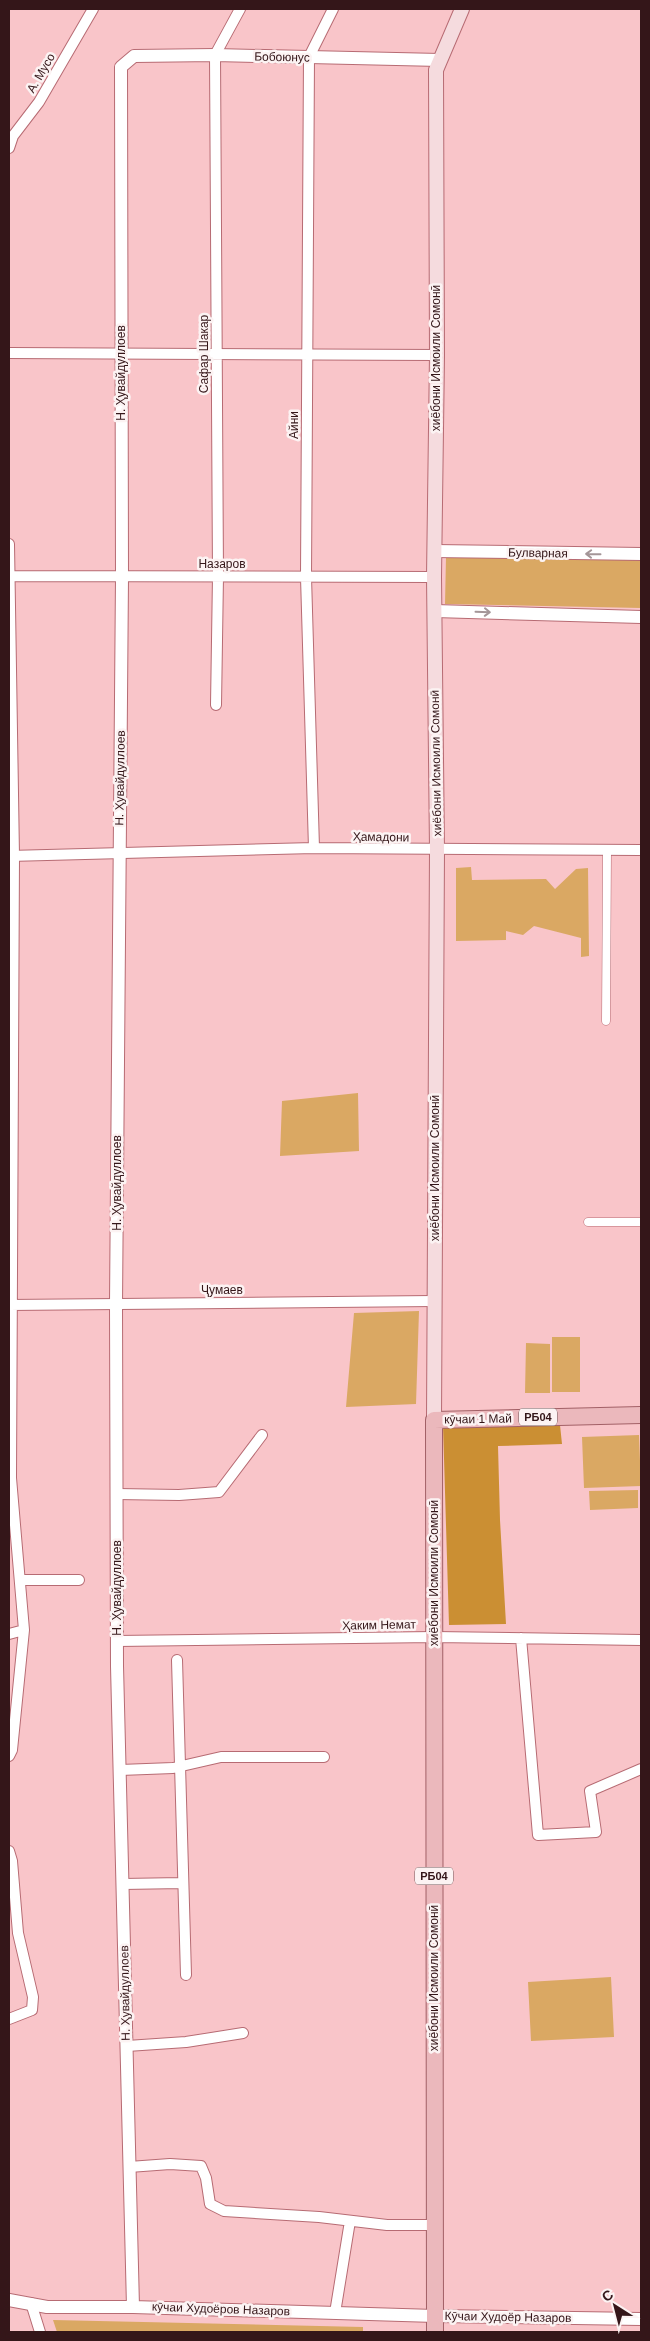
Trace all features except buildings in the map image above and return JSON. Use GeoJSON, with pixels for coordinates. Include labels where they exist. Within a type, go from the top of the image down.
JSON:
{"type":"FeatureCollection","features":[{"type":"Feature","properties":{"kind":"main road","name":"хиёбони Исмоили Сомонӣ"},"geometry":{"type":"LineString","coordinates":[[435,2324],[434,1301],[437,850],[434,551],[437,355],[436,70],[462,9]]}},
{"type":"Feature","properties":{"kind":"main road","name":"кӯчаи 1 Май"},"geometry":{"type":"LineString","coordinates":[[434,1420],[641,1415]]}},
{"type":"Feature","properties":{"kind":"street","name":"А. Мусо"},"geometry":{"type":"LineString","coordinates":[[9,148],[13,136],[39,102],[93,9]]}},
{"type":"Feature","properties":{"kind":"street","name":"Сафар Шакар"},"geometry":{"type":"LineString","coordinates":[[216,705],[218,576],[215,55],[240,9]]}},
{"type":"Feature","properties":{"kind":"street","name":"Айни"},"geometry":{"type":"LineString","coordinates":[[314,848],[306,577],[309,57],[333,9]]}},
{"type":"Feature","properties":{"kind":"street","name":"Бобоюнус"},"geometry":{"type":"LineString","coordinates":[[126,61],[134,56],[215,55],[440,60]]}},
{"type":"Feature","properties":{"kind":"street","name":"Н. Ҳувайдуллоев"},"geometry":{"type":"LineString","coordinates":[[126,61],[121,67],[122,577],[116,1304],[117,1641],[133,2307]]}},
{"type":"Feature","properties":{"kind":"street"},"geometry":{"type":"LineString","coordinates":[[9,353],[437,355]]}},
{"type":"Feature","properties":{"kind":"street"},"geometry":{"type":"LineString","coordinates":[[9,544],[11,1478],[24,1630],[12,1750],[9,1756]]}},
{"type":"Feature","properties":{"kind":"street","name":"Булварная"},"geometry":{"type":"LineString","coordinates":[[434,551],[641,554]]}},
{"type":"Feature","properties":{"kind":"street","name":"Назаров"},"geometry":{"type":"LineString","coordinates":[[9,576],[434,577]]}},
{"type":"Feature","properties":{"kind":"street"},"geometry":{"type":"LineString","coordinates":[[435,611],[641,617]]}},
{"type":"Feature","properties":{"kind":"street","name":"Ҳамадони"},"geometry":{"type":"LineString","coordinates":[[11,856],[314,848],[641,850]]}},
{"type":"Feature","properties":{"kind":"street"},"geometry":{"type":"LineString","coordinates":[[606,1021],[607,850]]}},
{"type":"Feature","properties":{"kind":"street"},"geometry":{"type":"LineString","coordinates":[[588,1222],[641,1222]]}},
{"type":"Feature","properties":{"kind":"street","name":"Ҷумаев"},"geometry":{"type":"LineString","coordinates":[[11,1305],[434,1301]]}},
{"type":"Feature","properties":{"kind":"street"},"geometry":{"type":"LineString","coordinates":[[117,1494],[178,1495],[219,1492],[262,1435]]}},
{"type":"Feature","properties":{"kind":"street"},"geometry":{"type":"LineString","coordinates":[[20,1580],[79,1580]]}},
{"type":"Feature","properties":{"kind":"street"},"geometry":{"type":"LineString","coordinates":[[9,1634],[24,1630]]}},
{"type":"Feature","properties":{"kind":"street","name":"Ҳаким Немат"},"geometry":{"type":"LineString","coordinates":[[117,1641],[434,1637],[641,1640]]}},
{"type":"Feature","properties":{"kind":"street"},"geometry":{"type":"LineString","coordinates":[[522,1638],[538,1835],[596,1832],[590,1791],[641,1769]]}},
{"type":"Feature","properties":{"kind":"street"},"geometry":{"type":"LineString","coordinates":[[177,1660],[186,1975]]}},
{"type":"Feature","properties":{"kind":"street"},"geometry":{"type":"LineString","coordinates":[[120,1770],[180,1766],[221,1757],[324,1757]]}},
{"type":"Feature","properties":{"kind":"street"},"geometry":{"type":"LineString","coordinates":[[9,1851],[12,1861],[18,1933],[33,1997],[32,2010],[9,2019]]}},
{"type":"Feature","properties":{"kind":"street"},"geometry":{"type":"LineString","coordinates":[[123,1884],[182,1883]]}},
{"type":"Feature","properties":{"kind":"street"},"geometry":{"type":"LineString","coordinates":[[127,2046],[186,2042],[243,2033]]}},
{"type":"Feature","properties":{"kind":"street"},"geometry":{"type":"LineString","coordinates":[[129,2167],[170,2164],[201,2166],[206,2178],[210,2204],[224,2211],[350,2220],[387,2225],[435,2225]]}},
{"type":"Feature","properties":{"kind":"street"},"geometry":{"type":"LineString","coordinates":[[335,2313],[350,2220]]}},
{"type":"Feature","properties":{"kind":"street","name":"кӯчаи Худоёров Назаров"},"geometry":{"type":"LineString","coordinates":[[9,2300],[47,2307],[133,2307],[335,2313],[435,2324]]}},
{"type":"Feature","properties":{"kind":"street"},"geometry":{"type":"LineString","coordinates":[[31,2303],[40,2332]]}},
{"type":"Feature","properties":{"kind":"street","name":"Кӯчаи Худоёр Назаров"},"geometry":{"type":"LineString","coordinates":[[435,2324],[641,2319]]}},
{"type":"Feature","properties":{"kind":"shaded area"},"geometry":{"type":"Polygon","coordinates":[[[446,557],[641,559],[641,608],[445,604],[446,557]]]}},
{"type":"Feature","properties":{"kind":"shaded area"},"geometry":{"type":"Polygon","coordinates":[[[471,867],[472,880],[546,879],[555,889],[576,869],[588,868],[589,956],[581,957],[581,938],[534,926],[523,935],[506,931],[506,940],[456,941],[456,868],[471,867]]]}},
{"type":"Feature","properties":{"kind":"shaded area"},"geometry":{"type":"Polygon","coordinates":[[[358,1093],[359,1151],[280,1156],[282,1101],[358,1093]]]}},
{"type":"Feature","properties":{"kind":"shaded area"},"geometry":{"type":"Polygon","coordinates":[[[419,1311],[416,1404],[346,1407],[354,1313],[419,1311]]]}},
{"type":"Feature","properties":{"kind":"shaded area"},"geometry":{"type":"Polygon","coordinates":[[[552,1337],[580,1337],[580,1392],[552,1392],[552,1337]]]}},
{"type":"Feature","properties":{"kind":"shaded area"},"geometry":{"type":"Polygon","coordinates":[[[526,1343],[550,1344],[550,1393],[525,1393],[526,1343]]]}},
{"type":"Feature","properties":{"kind":"shaded area"},"geometry":{"type":"Polygon","coordinates":[[[443,1425],[560,1425],[562,1444],[498,1446],[506,1624],[449,1625],[443,1425]]]}},
{"type":"Feature","properties":{"kind":"shaded area"},"geometry":{"type":"Polygon","coordinates":[[[639,1435],[641,1486],[584,1488],[582,1437],[639,1435]]]}},
{"type":"Feature","properties":{"kind":"shaded area"},"geometry":{"type":"Polygon","coordinates":[[[638,1490],[638,1508],[590,1510],[589,1491],[638,1490]]]}},
{"type":"Feature","properties":{"kind":"shaded area"},"geometry":{"type":"Polygon","coordinates":[[[611,1977],[614,2037],[531,2041],[528,1982],[611,1977]]]}},
{"type":"Feature","properties":{"kind":"shaded area"},"geometry":{"type":"Polygon","coordinates":[[[53,2320],[363,2327],[363,2332],[57,2332],[53,2320]]]}}]}
